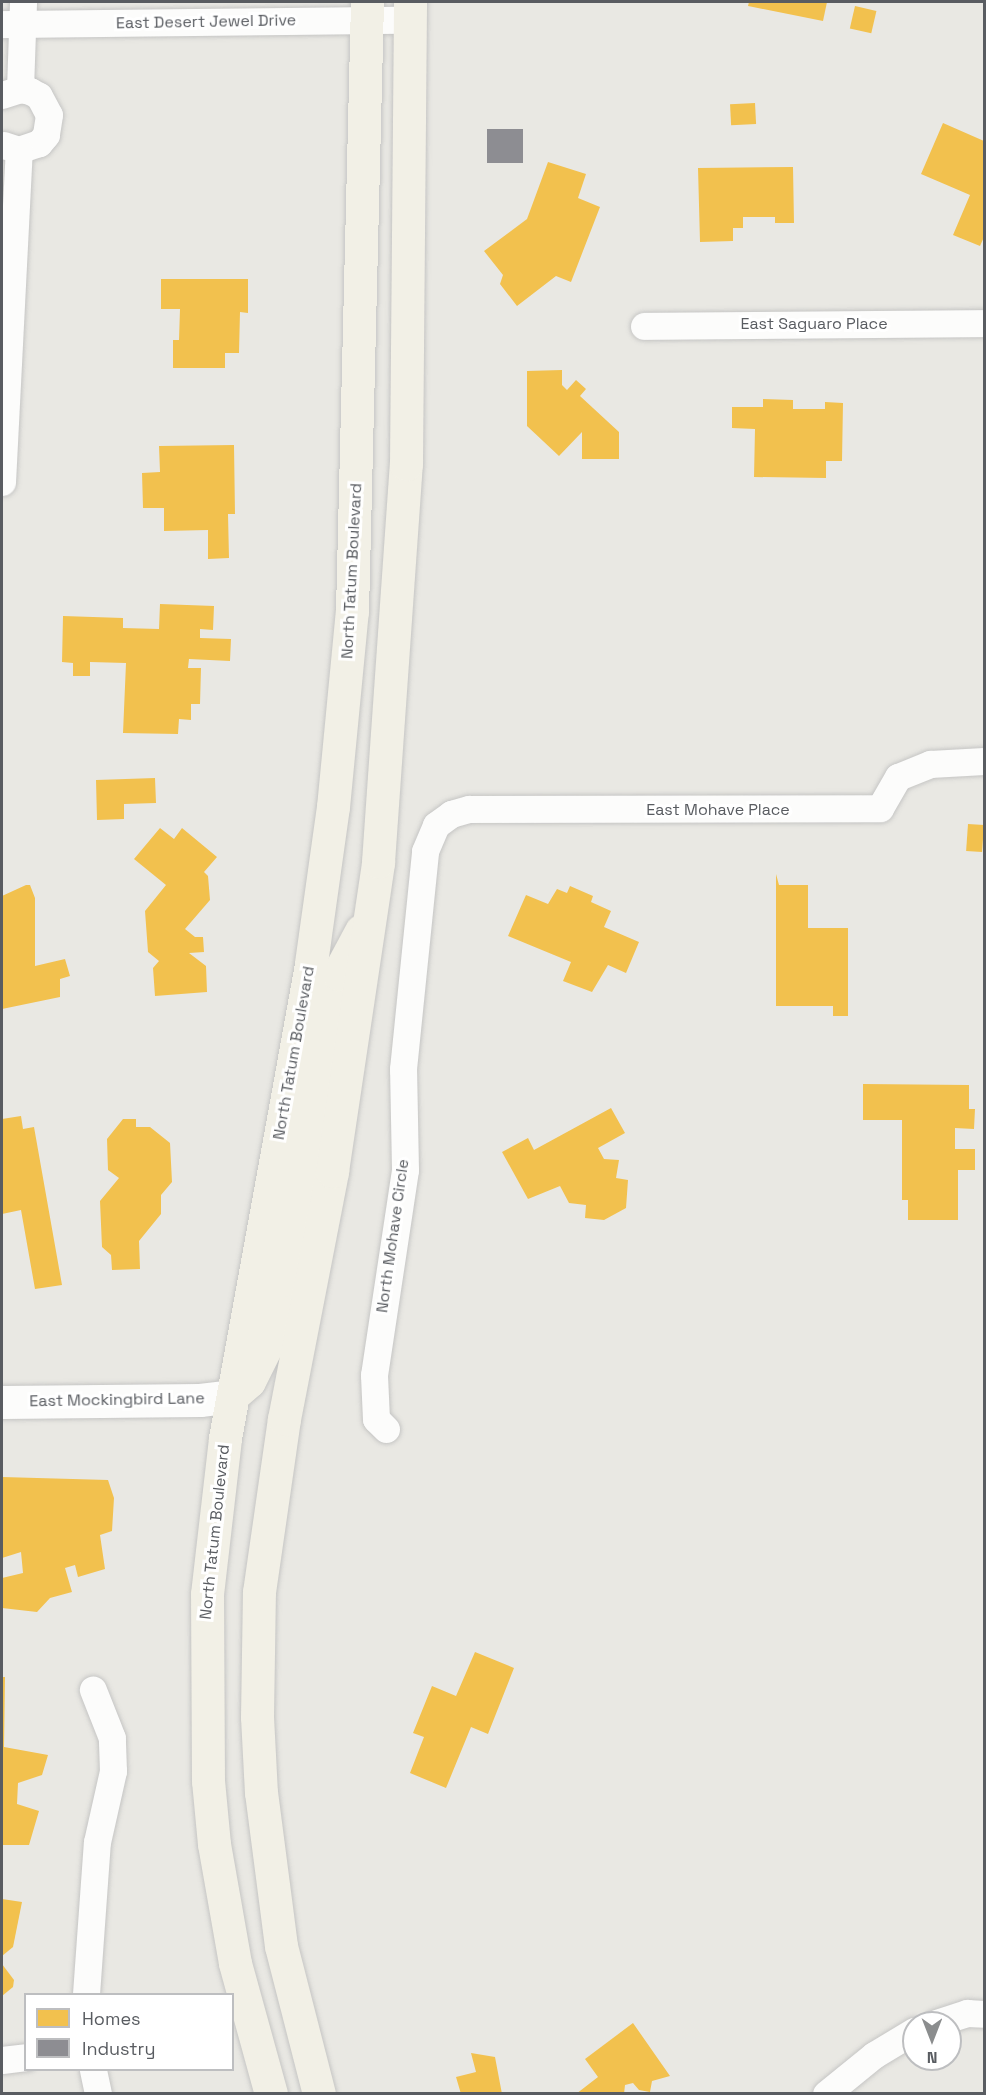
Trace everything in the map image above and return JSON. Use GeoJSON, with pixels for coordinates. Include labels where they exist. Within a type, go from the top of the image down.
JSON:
{"type":"FeatureCollection","features":[{"type":"Feature","properties":{"kind":"main road","name":"North Tatum Boulevard"},"geometry":{"type":"LineString","coordinates":[[271,2094],[222,1904],[208,1781],[207,1594],[232,1396],[311,963],[334,795],[352,610],[366,11]]}},
{"type":"Feature","properties":{"kind":"main road"},"geometry":{"type":"LineString","coordinates":[[319,2094],[281,1946],[261,1793],[257,1717],[259,1593],[282,1431],[332,1171],[373,909],[406,464],[410,11]]}},
{"type":"Feature","properties":{"kind":"main road"},"geometry":{"type":"LineString","coordinates":[[232,1396],[249,1382],[267,1345],[285,1269],[338,974],[373,909]]}},
{"type":"Feature","properties":{"kind":"street","name":"East Desert Jewel Drive"},"geometry":{"type":"LineString","coordinates":[[15,16],[410,11]]}},
{"type":"Feature","properties":{"kind":"street"},"geometry":{"type":"LineString","coordinates":[[2,482],[10,147],[39,143],[46,135],[50,115],[39,96],[11,92],[15,16]]}},
{"type":"Feature","properties":{"kind":"street","name":"East Saguaro Place"},"geometry":{"type":"LineString","coordinates":[[644,326],[984,322]]}},
{"type":"Feature","properties":{"kind":"street","name":"East Mohave Place"},"geometry":{"type":"LineString","coordinates":[[436,825],[451,814],[468,809],[880,808],[898,777],[930,764],[984,760]]}},
{"type":"Feature","properties":{"kind":"street","name":"North Mohave Circle"},"geometry":{"type":"LineString","coordinates":[[386,1429],[376,1419],[374,1375],[405,1170],[403,1069],[425,851],[436,825]]}},
{"type":"Feature","properties":{"kind":"street","name":"East Mockingbird Lane"},"geometry":{"type":"LineString","coordinates":[[2,1402],[200,1400],[232,1396]]}},
{"type":"Feature","properties":{"kind":"street"},"geometry":{"type":"LineString","coordinates":[[86,1993],[97,1842],[113,1771],[112,1738],[93,1690]]}},
{"type":"Feature","properties":{"kind":"street"},"geometry":{"type":"LineString","coordinates":[[962,2015],[984,2014]]}},
{"type":"Feature","properties":{"kind":"street"},"geometry":{"type":"LineString","coordinates":[[826,2094],[874,2055],[902,2038]]}},
{"type":"Feature","properties":{"kind":"street"},"geometry":{"type":"LineString","coordinates":[[2,2060],[24,2057]]}},
{"type":"Feature","properties":{"kind":"street"},"geometry":{"type":"LineString","coordinates":[[93,2071],[98,2094]]}},
{"type":"Feature","properties":{"kind":"building: Homes"},"geometry":{"type":"Polygon","coordinates":[[[749,2],[827,2],[823,21],[748,6],[749,2]]]}},
{"type":"Feature","properties":{"kind":"building: Homes"},"geometry":{"type":"Polygon","coordinates":[[[855,6],[876,11],[871,33],[850,28],[855,6]]]}},
{"type":"Feature","properties":{"kind":"building: Homes"},"geometry":{"type":"Polygon","coordinates":[[[755,103],[756,124],[731,125],[730,104],[755,103]]]}},
{"type":"Feature","properties":{"kind":"building: Homes"},"geometry":{"type":"Polygon","coordinates":[[[943,123],[984,141],[984,237],[980,246],[953,235],[970,195],[921,174],[943,123]]]}},
{"type":"Feature","properties":{"kind":"building: Homes"},"geometry":{"type":"Polygon","coordinates":[[[548,162],[586,174],[578,198],[600,207],[571,282],[556,276],[517,306],[500,284],[503,275],[484,251],[527,219],[548,162]]]}},
{"type":"Feature","properties":{"kind":"building: Homes"},"geometry":{"type":"Polygon","coordinates":[[[793,167],[794,223],[775,223],[775,217],[743,217],[743,228],[733,228],[733,241],[700,242],[698,168],[793,167]]]}},
{"type":"Feature","properties":{"kind":"building: Homes"},"geometry":{"type":"Polygon","coordinates":[[[161,279],[248,279],[248,313],[240,312],[239,353],[225,353],[225,368],[173,368],[173,340],[179,340],[180,309],[161,309],[161,279]]]}},
{"type":"Feature","properties":{"kind":"building: Homes"},"geometry":{"type":"Polygon","coordinates":[[[562,370],[562,385],[567,390],[576,380],[586,389],[580,396],[619,432],[619,459],[582,459],[582,432],[559,456],[527,426],[527,371],[562,370]]]}},
{"type":"Feature","properties":{"kind":"building: Homes"},"geometry":{"type":"Polygon","coordinates":[[[763,399],[793,400],[793,409],[825,409],[825,402],[843,403],[842,461],[826,461],[826,478],[754,477],[755,429],[732,428],[732,407],[763,407],[763,399]]]}},
{"type":"Feature","properties":{"kind":"building: Homes"},"geometry":{"type":"Polygon","coordinates":[[[234,445],[235,514],[228,514],[229,558],[208,559],[208,530],[164,531],[164,508],[143,508],[142,473],[160,472],[159,446],[234,445]]]}},
{"type":"Feature","properties":{"kind":"building: Homes"},"geometry":{"type":"Polygon","coordinates":[[[160,604],[214,606],[213,630],[200,629],[200,638],[231,639],[230,661],[189,659],[188,668],[201,668],[200,704],[191,704],[191,720],[179,719],[178,734],[123,733],[126,663],[90,662],[90,676],[73,676],[73,663],[62,662],[63,616],[123,618],[123,628],[159,629],[160,604]]]}},
{"type":"Feature","properties":{"kind":"building: Homes"},"geometry":{"type":"Polygon","coordinates":[[[155,778],[156,803],[124,804],[124,819],[97,820],[96,780],[155,778]]]}},
{"type":"Feature","properties":{"kind":"building: Homes"},"geometry":{"type":"Polygon","coordinates":[[[968,824],[984,825],[982,852],[966,851],[968,824]]]}},
{"type":"Feature","properties":{"kind":"building: Homes"},"geometry":{"type":"Polygon","coordinates":[[[160,828],[174,839],[182,828],[217,857],[204,872],[208,876],[210,900],[185,929],[195,937],[203,937],[204,952],[189,953],[206,966],[207,992],[155,996],[153,968],[159,961],[148,952],[145,911],[166,885],[134,859],[160,828]]]}},
{"type":"Feature","properties":{"kind":"building: Homes"},"geometry":{"type":"Polygon","coordinates":[[[776,874],[779,885],[808,885],[808,928],[848,928],[848,1016],[833,1016],[833,1006],[776,1006],[776,874]]]}},
{"type":"Feature","properties":{"kind":"building: Homes"},"geometry":{"type":"Polygon","coordinates":[[[30,885],[35,898],[35,966],[65,959],[70,976],[60,979],[60,997],[2,1009],[2,896],[30,885]]]}},
{"type":"Feature","properties":{"kind":"building: Homes"},"geometry":{"type":"Polygon","coordinates":[[[570,886],[593,896],[591,902],[611,911],[604,927],[639,942],[626,973],[608,965],[592,992],[563,981],[571,962],[508,936],[526,895],[548,904],[557,889],[567,893],[570,886]]]}},
{"type":"Feature","properties":{"kind":"building: Homes"},"geometry":{"type":"Polygon","coordinates":[[[863,1084],[969,1085],[969,1109],[975,1109],[974,1129],[955,1128],[955,1149],[975,1149],[975,1170],[958,1170],[958,1220],[908,1220],[908,1200],[902,1200],[902,1120],[863,1120],[863,1084]]]}},
{"type":"Feature","properties":{"kind":"building: Homes"},"geometry":{"type":"Polygon","coordinates":[[[611,1108],[625,1133],[598,1148],[604,1159],[619,1160],[616,1178],[628,1180],[626,1208],[604,1220],[585,1218],[586,1205],[569,1203],[560,1186],[528,1199],[502,1152],[528,1138],[534,1150],[611,1108]]]}},
{"type":"Feature","properties":{"kind":"building: Homes"},"geometry":{"type":"Polygon","coordinates":[[[21,1116],[23,1129],[34,1127],[62,1285],[35,1289],[21,1210],[2,1214],[2,1119],[21,1116]]]}},
{"type":"Feature","properties":{"kind":"building: Homes"},"geometry":{"type":"Polygon","coordinates":[[[123,1119],[136,1119],[136,1127],[150,1127],[170,1143],[172,1182],[161,1195],[161,1214],[139,1241],[140,1269],[112,1270],[111,1255],[102,1247],[100,1201],[119,1178],[108,1170],[107,1139],[123,1119]]]}},
{"type":"Feature","properties":{"kind":"building: Homes"},"geometry":{"type":"Polygon","coordinates":[[[2,1477],[108,1480],[114,1498],[112,1531],[100,1535],[105,1569],[78,1577],[75,1565],[65,1568],[72,1592],[50,1598],[37,1612],[2,1608],[2,1578],[23,1573],[21,1552],[2,1558],[2,1477]]]}},
{"type":"Feature","properties":{"kind":"building: Homes"},"geometry":{"type":"Polygon","coordinates":[[[475,1652],[514,1668],[488,1734],[471,1727],[446,1788],[410,1773],[424,1737],[413,1733],[432,1686],[456,1696],[475,1652]]]}},
{"type":"Feature","properties":{"kind":"building: Homes"},"geometry":{"type":"Polygon","coordinates":[[[2,1677],[5,1677],[4,1747],[48,1755],[42,1775],[18,1783],[17,1804],[39,1811],[29,1845],[2,1845],[2,1677]]]}},
{"type":"Feature","properties":{"kind":"building: Homes"},"geometry":{"type":"Polygon","coordinates":[[[2,1899],[22,1902],[13,1947],[2,1956],[2,1899]]]}},
{"type":"Feature","properties":{"kind":"building: Homes"},"geometry":{"type":"Polygon","coordinates":[[[2,1964],[14,1980],[13,1987],[2,1996],[2,1964]]]}},
{"type":"Feature","properties":{"kind":"building: Homes"},"geometry":{"type":"Polygon","coordinates":[[[633,2023],[670,2076],[652,2081],[650,2092],[639,2090],[633,2083],[625,2085],[624,2094],[576,2094],[598,2077],[585,2059],[633,2023]]]}},
{"type":"Feature","properties":{"kind":"building: Homes"},"geometry":{"type":"Polygon","coordinates":[[[471,2053],[495,2057],[502,2094],[461,2094],[456,2077],[476,2072],[471,2053]]]}},
{"type":"Feature","properties":{"kind":"building: Industry"},"geometry":{"type":"Polygon","coordinates":[[[487,129],[523,129],[523,163],[487,163],[487,129]]]}}]}
